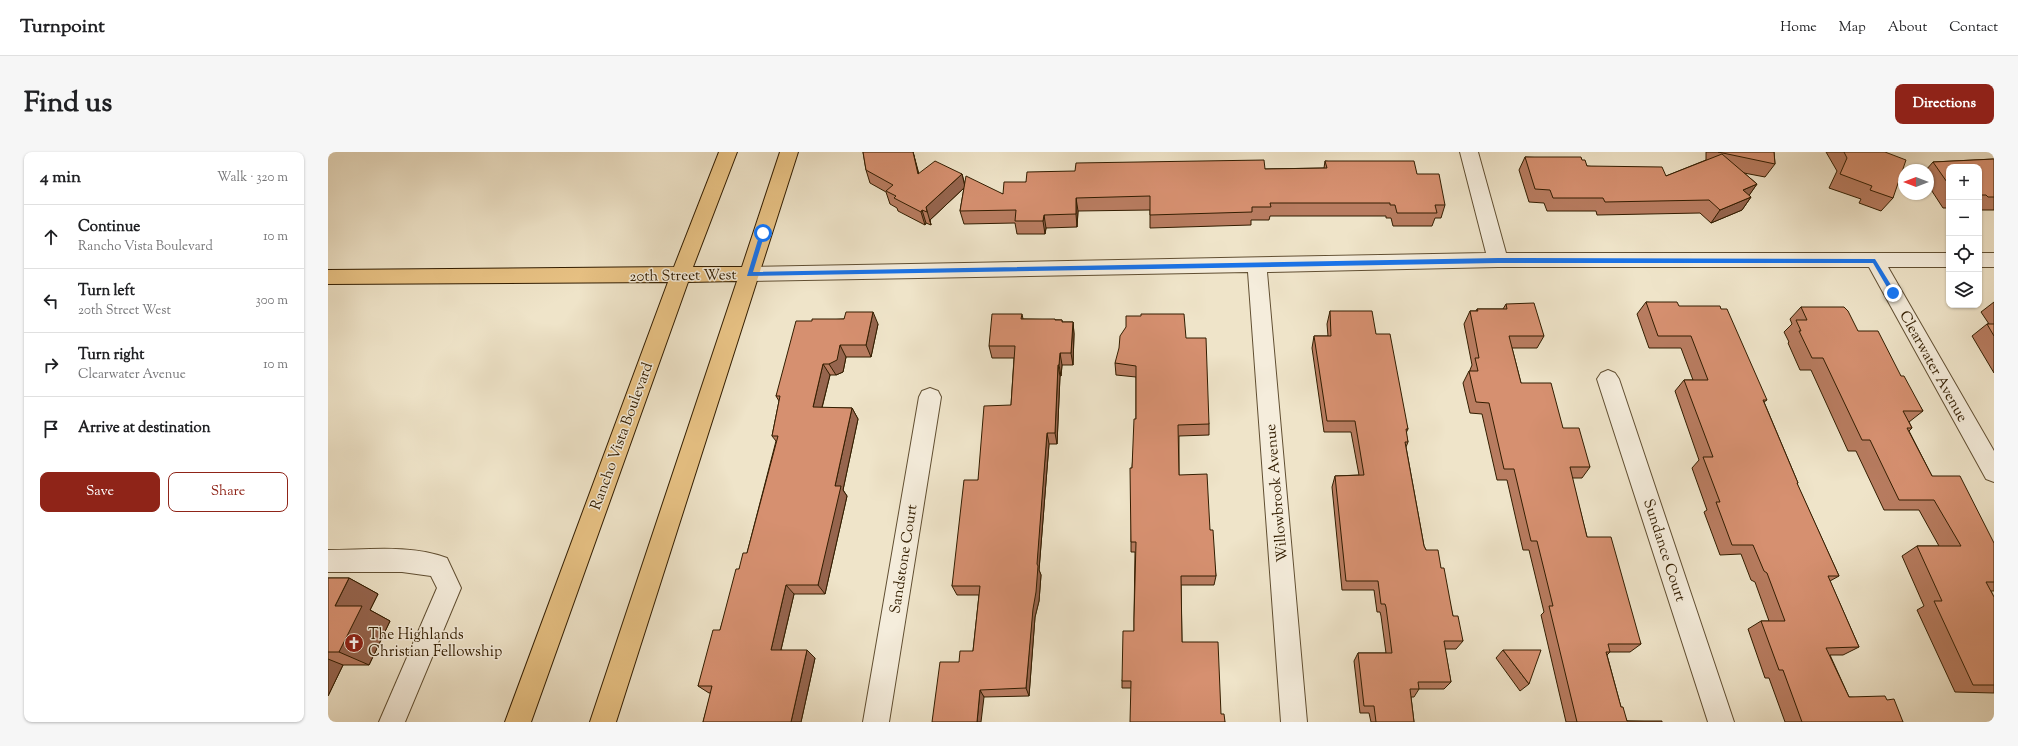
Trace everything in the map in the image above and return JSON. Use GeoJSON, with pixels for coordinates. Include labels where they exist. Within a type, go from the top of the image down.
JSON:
{"type":"FeatureCollection","features":[{"type":"Feature","properties":{"kind":"main road","name":"Rancho Vista Boulevard"},"geometry":{"type":"LineString","coordinates":[[518,722],[680,276],[728,152]]}},
{"type":"Feature","properties":{"kind":"main road"},"geometry":{"type":"LineString","coordinates":[[603,722],[789,152]]}},
{"type":"Feature","properties":{"kind":"main road","name":"20th Street West"},"geometry":{"type":"LineString","coordinates":[[328,277],[680,276],[749,274]]}},
{"type":"Feature","properties":{"kind":"street"},"geometry":{"type":"LineString","coordinates":[[1469,152],[1498,260]]}},
{"type":"Feature","properties":{"kind":"street","name":"20th Street West"},"geometry":{"type":"LineString","coordinates":[[749,274],[1498,260],[1946,260]]}},
{"type":"Feature","properties":{"kind":"street"},"geometry":{"type":"LineString","coordinates":[[1982,260],[1994,260]]}},
{"type":"Feature","properties":{"kind":"street","name":"Clearwater Avenue"},"geometry":{"type":"LineString","coordinates":[[1875,261],[1994,472]]}},
{"type":"Feature","properties":{"kind":"street","name":"Willowbrook Avenue"},"geometry":{"type":"LineString","coordinates":[[1258,264],[1294,722]]}},
{"type":"Feature","properties":{"kind":"street","name":"Sundance Court"},"geometry":{"type":"LineString","coordinates":[[1608,379],[1721,722]]}},
{"type":"Feature","properties":{"kind":"street","name":"Sandstone Court"},"geometry":{"type":"LineString","coordinates":[[876,722],[930,397]]}},
{"type":"Feature","properties":{"kind":"street"},"geometry":{"type":"LineString","coordinates":[[328,561],[402,561],[439,566],[449,588],[392,722]]}},
{"type":"Feature","properties":{"kind":"building"},"geometry":{"type":"Polygon","coordinates":[[[863,152],[913,152],[918,174],[935,161],[962,174],[926,207],[927,212],[922,210],[921,212],[894,198],[896,196],[886,191],[893,185],[866,170],[863,152]]]}},
{"type":"Feature","properties":{"kind":"building"},"geometry":{"type":"Polygon","coordinates":[[[1718,152],[1774,152],[1775,164],[1718,152]]]}},
{"type":"Feature","properties":{"kind":"building"},"geometry":{"type":"Polygon","coordinates":[[[1844,152],[1885,152],[1906,160],[1905,164],[1898,164],[1898,183],[1893,198],[1870,190],[1872,186],[1840,174],[1847,158],[1844,152]]]}},
{"type":"Feature","properties":{"kind":"building"},"geometry":{"type":"Polygon","coordinates":[[[1722,154],[1757,184],[1743,190],[1751,197],[1720,210],[1709,200],[1605,202],[1603,198],[1553,198],[1550,190],[1535,189],[1525,157],[1581,157],[1582,160],[1585,160],[1587,166],[1662,167],[1666,176],[1722,154]]]}},
{"type":"Feature","properties":{"kind":"building"},"geometry":{"type":"Polygon","coordinates":[[[1994,159],[1994,197],[1982,195],[1982,164],[1946,164],[1946,181],[1933,162],[1994,159]]]}},
{"type":"Feature","properties":{"kind":"building"},"geometry":{"type":"Polygon","coordinates":[[[1264,160],[1265,169],[1327,168],[1325,161],[1414,161],[1417,174],[1439,174],[1445,205],[1435,205],[1437,213],[1397,213],[1395,205],[1390,205],[1390,203],[1270,203],[1271,207],[1252,207],[1252,212],[1150,215],[1150,196],[1076,198],[1076,214],[1044,215],[1043,221],[1015,221],[1016,210],[960,211],[966,176],[1003,194],[1004,182],[1026,182],[1027,172],[1075,171],[1076,163],[1264,160]]]}},
{"type":"Feature","properties":{"kind":"building"},"geometry":{"type":"Polygon","coordinates":[[[1646,302],[1677,302],[1679,306],[1720,306],[1721,309],[1727,309],[1767,400],[1763,400],[1797,483],[1839,576],[1828,576],[1859,647],[1826,648],[1849,697],[1885,696],[1887,700],[1894,699],[1903,722],[1802,722],[1783,670],[1779,670],[1761,621],[1785,621],[1767,573],[1764,571],[1753,545],[1732,545],[1716,502],[1720,502],[1703,457],[1713,457],[1684,380],[1708,380],[1691,336],[1658,336],[1646,302]]]}},
{"type":"Feature","properties":{"kind":"building"},"geometry":{"type":"Polygon","coordinates":[[[1534,303],[1544,336],[1509,336],[1521,383],[1551,383],[1563,428],[1579,428],[1590,467],[1570,467],[1587,537],[1611,537],[1641,644],[1608,644],[1610,652],[1606,652],[1621,707],[1623,707],[1627,721],[1662,722],[1577,722],[1549,606],[1553,606],[1537,541],[1531,541],[1514,469],[1504,469],[1489,403],[1476,402],[1469,371],[1478,371],[1475,358],[1479,358],[1470,311],[1478,311],[1477,309],[1507,309],[1506,304],[1534,303]]]}},
{"type":"Feature","properties":{"kind":"building"},"geometry":{"type":"Polygon","coordinates":[[[1801,307],[1844,307],[1848,311],[1858,331],[1878,331],[1901,376],[1904,376],[1923,411],[1903,411],[1912,428],[1907,428],[1932,476],[1960,476],[1994,543],[1994,582],[1986,582],[1994,597],[1994,685],[1973,685],[1934,601],[1942,601],[1917,546],[1961,546],[1934,500],[1899,500],[1870,440],[1862,440],[1823,358],[1812,358],[1799,331],[1801,331],[1796,320],[1807,320],[1801,307]]]}},
{"type":"Feature","properties":{"kind":"building"},"geometry":{"type":"Polygon","coordinates":[[[1330,311],[1372,311],[1376,334],[1390,334],[1408,429],[1406,429],[1408,442],[1405,442],[1424,546],[1426,550],[1438,550],[1441,568],[1444,568],[1453,616],[1458,616],[1463,641],[1444,641],[1451,682],[1418,682],[1419,689],[1410,689],[1414,722],[1376,722],[1374,706],[1364,706],[1358,653],[1392,653],[1386,607],[1385,604],[1381,604],[1378,581],[1346,581],[1335,476],[1364,475],[1355,421],[1327,421],[1314,336],[1331,336],[1330,311]]]}},
{"type":"Feature","properties":{"kind":"building"},"geometry":{"type":"Polygon","coordinates":[[[846,312],[873,312],[866,345],[840,345],[837,360],[829,364],[823,364],[813,407],[852,408],[835,486],[841,486],[818,585],[786,585],[771,650],[807,650],[791,722],[703,722],[712,686],[698,686],[713,630],[720,630],[736,569],[739,569],[743,553],[747,553],[778,436],[772,436],[780,396],[776,396],[796,321],[812,321],[812,319],[844,319],[846,312]]]}},
{"type":"Feature","properties":{"kind":"building"},"geometry":{"type":"Polygon","coordinates":[[[992,314],[1022,314],[1021,319],[1055,319],[1062,320],[1062,322],[1073,322],[1071,353],[1060,353],[1058,365],[1055,433],[1047,433],[1036,592],[1033,609],[1026,688],[980,690],[977,722],[932,722],[940,662],[959,662],[960,651],[973,651],[980,586],[952,586],[964,480],[978,480],[984,406],[1011,405],[1015,346],[989,346],[992,314]]]}},
{"type":"Feature","properties":{"kind":"building"},"geometry":{"type":"Polygon","coordinates":[[[1141,314],[1184,314],[1186,338],[1206,338],[1209,424],[1178,425],[1179,475],[1207,474],[1210,530],[1213,530],[1216,576],[1181,576],[1182,642],[1218,642],[1221,714],[1224,714],[1225,722],[1130,722],[1131,681],[1122,681],[1123,631],[1134,631],[1136,542],[1131,542],[1130,468],[1132,468],[1134,419],[1136,419],[1136,366],[1115,363],[1119,348],[1120,336],[1126,327],[1126,316],[1141,316],[1141,314]]]}},
{"type":"Feature","properties":{"kind":"building"},"geometry":{"type":"Polygon","coordinates":[[[1987,324],[1994,324],[1994,336],[1987,324]]]}},
{"type":"Feature","properties":{"kind":"building"},"geometry":{"type":"Polygon","coordinates":[[[328,578],[349,578],[335,606],[362,606],[339,652],[328,652],[328,578]]]}},
{"type":"Feature","properties":{"kind":"building"},"geometry":{"type":"Polygon","coordinates":[[[1503,650],[1541,650],[1529,684],[1503,650]]]}},
{"type":"Feature","properties":{"kind":"place","name":"The Highlands Christian Fellowship"},"geometry":{"type":"Point","coordinates":[354,643]}},
{"type":"Feature","properties":{"kind":"route"},"geometry":{"type":"LineString","coordinates":[[763,233],[749,274],[1498,260],[1875,261],[1893,293]]}}]}
